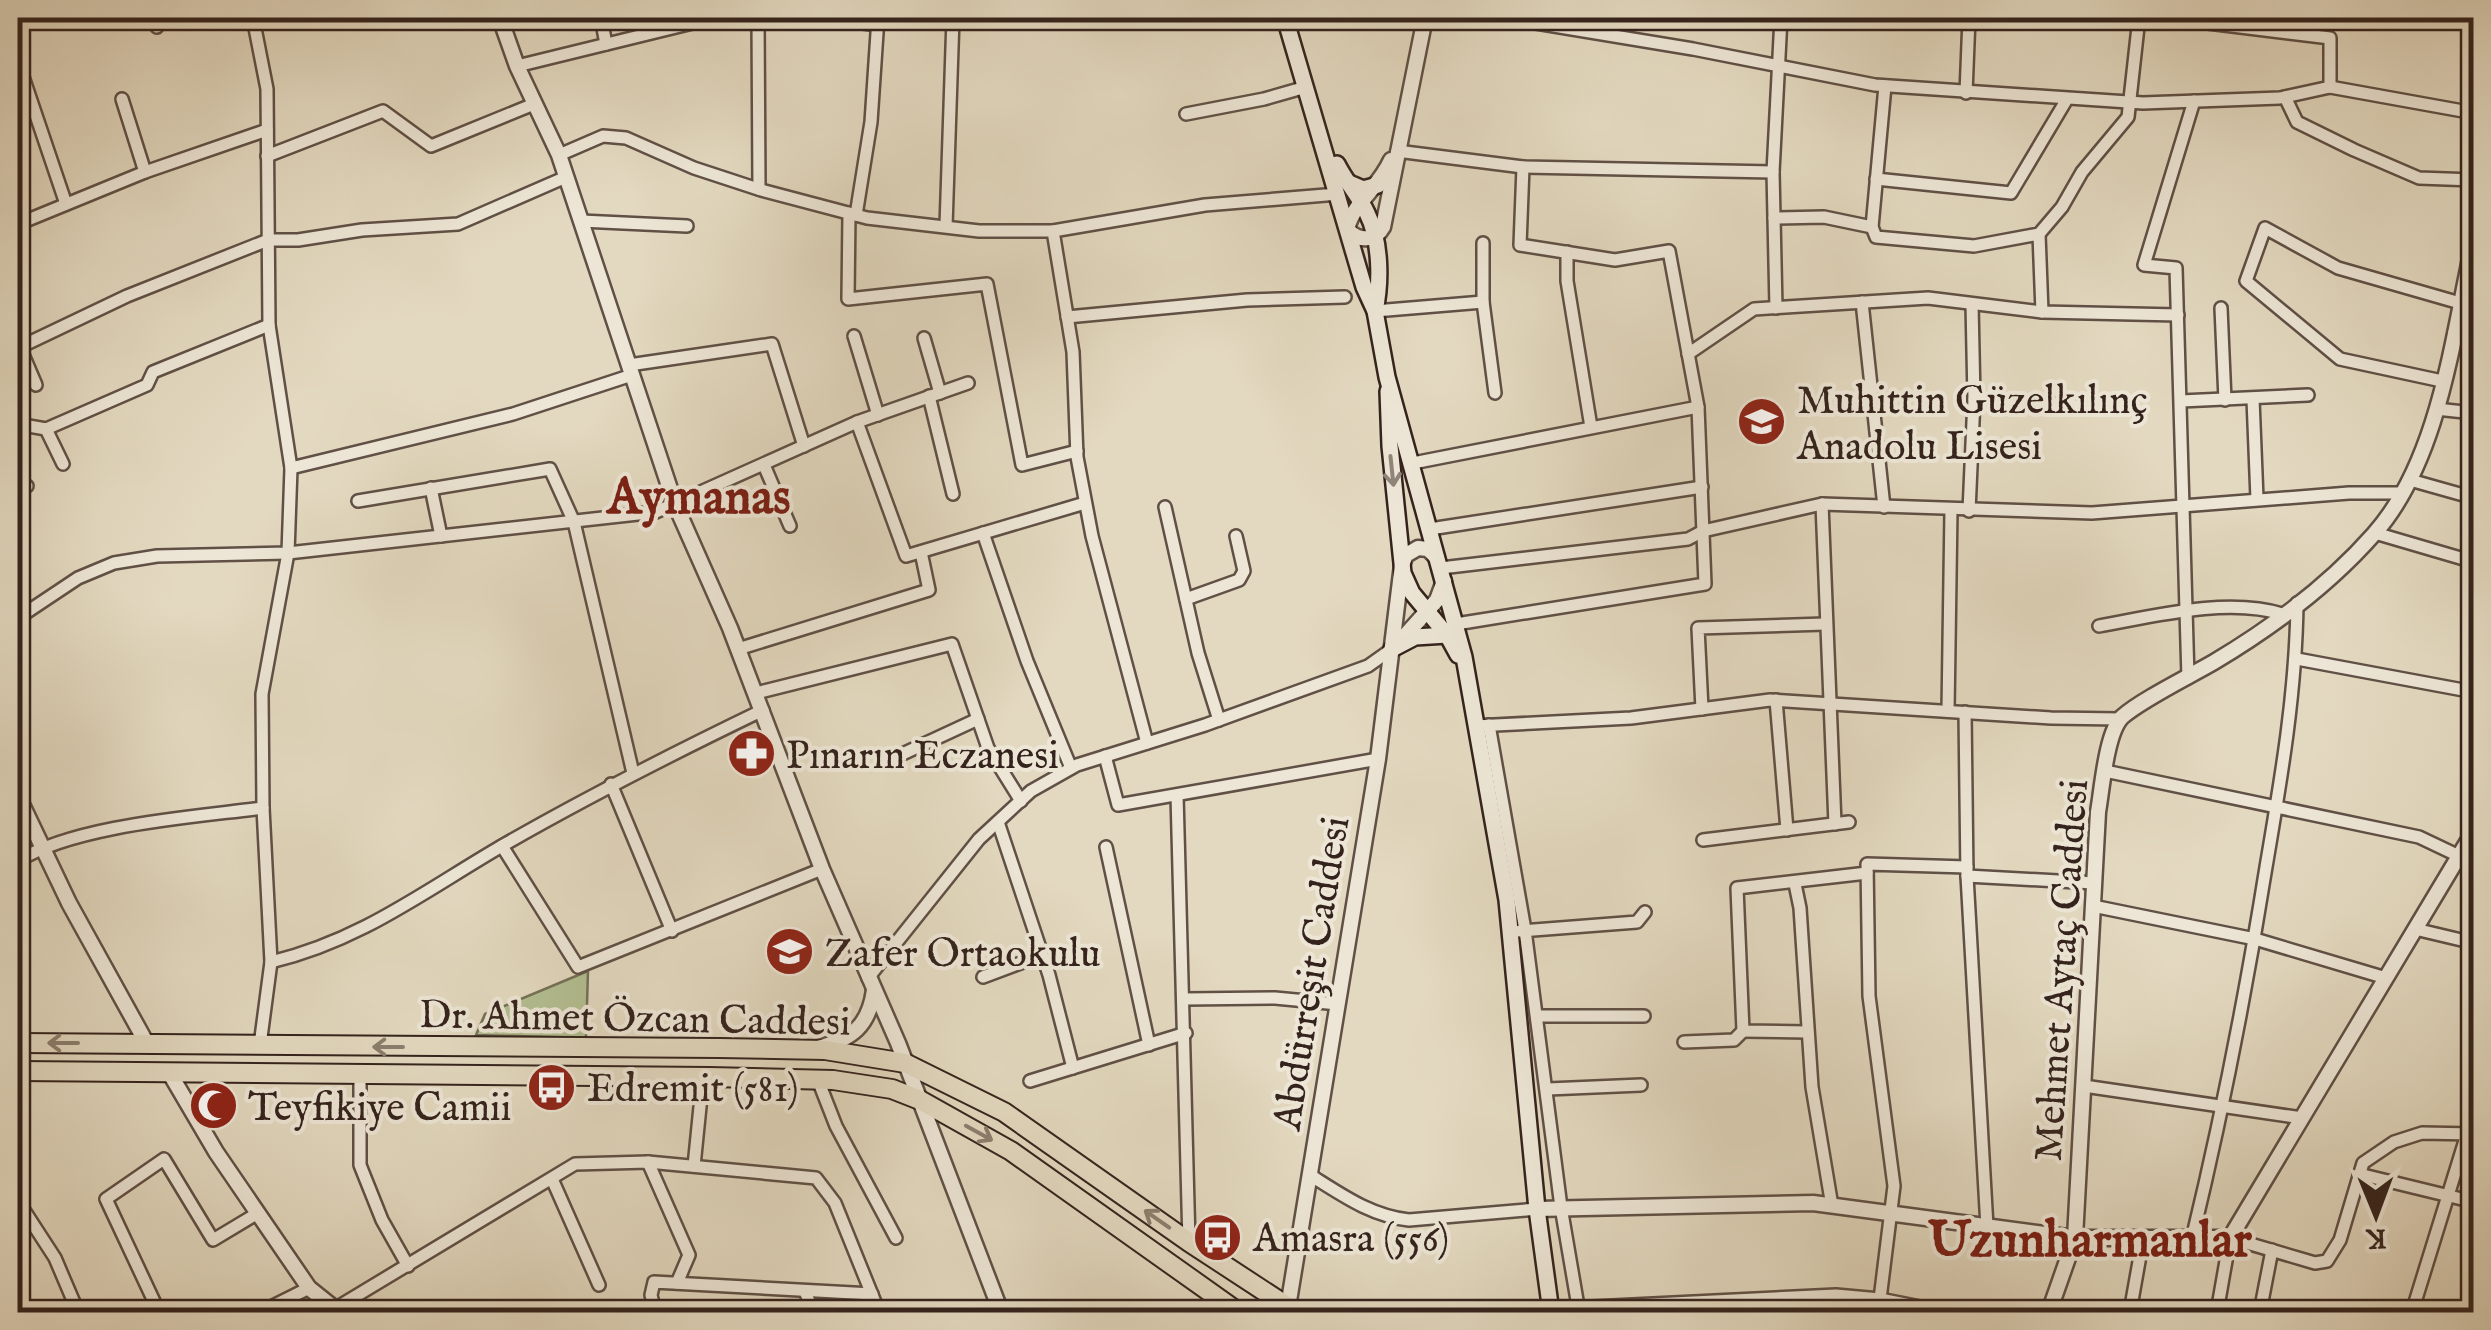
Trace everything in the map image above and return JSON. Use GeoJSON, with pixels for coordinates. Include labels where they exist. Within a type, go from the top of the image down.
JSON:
{"type":"FeatureCollection","features":[{"type":"Feature","properties":{"kind":"main road","name":"Abdürreşit Caddesi"},"geometry":{"type":"LineString","coordinates":[[1285,18],[1324,144],[1342,188],[1364,287],[1375,311],[1388,377],[1441,570],[1451,629]]}},
{"type":"Feature","properties":{"kind":"main road"},"geometry":{"type":"LineString","coordinates":[[1342,188],[1378,186]]}},
{"type":"Feature","properties":{"kind":"main road","name":"Abdürreşit Caddesi"},"geometry":{"type":"LineString","coordinates":[[1342,188],[1361,203],[1379,232],[1375,311]]}},
{"type":"Feature","properties":{"kind":"main road","name":"Abdürreşit Caddesi"},"geometry":{"type":"LineString","coordinates":[[1388,377],[1390,446],[1402,565]]}},
{"type":"Feature","properties":{"kind":"main road"},"geometry":{"type":"LineString","coordinates":[[1402,565],[1408,586],[1426,611],[1451,629],[1482,725],[1518,931],[1536,1209],[1551,1311]]}},
{"type":"Feature","properties":{"kind":"main road"},"geometry":{"type":"LineString","coordinates":[[1392,649],[1415,637],[1451,629]]}},
{"type":"Feature","properties":{"kind":"main road","name":"Dr. Ahmet Özcan Caddesi"},"geometry":{"type":"LineString","coordinates":[[18,1043],[809,1050],[905,1064],[1004,1112],[1292,1310]]}},
{"type":"Feature","properties":{"kind":"main road","name":"Dr. Ahmet Özcan Caddesi"},"geometry":{"type":"LineString","coordinates":[[18,1072],[704,1077],[818,1080],[892,1089],[920,1100],[1011,1151],[1238,1312]]}},
{"type":"Feature","properties":{"kind":"street"},"geometry":{"type":"LineString","coordinates":[[253,18],[266,89],[269,325],[291,468],[288,553],[262,694],[271,962],[260,1045]]}},
{"type":"Feature","properties":{"kind":"street"},"geometry":{"type":"LineString","coordinates":[[500,18],[566,177],[675,504],[763,710],[822,869],[920,1100],[1001,1312]]}},
{"type":"Feature","properties":{"kind":"street"},"geometry":{"type":"LineString","coordinates":[[602,18],[606,44]]}},
{"type":"Feature","properties":{"kind":"street"},"geometry":{"type":"LineString","coordinates":[[517,66],[713,18]]}},
{"type":"Feature","properties":{"kind":"street"},"geometry":{"type":"LineString","coordinates":[[758,18],[758,190]]}},
{"type":"Feature","properties":{"kind":"street"},"geometry":{"type":"LineString","coordinates":[[826,18],[878,21],[871,122],[852,214],[848,299],[987,284],[1022,465],[1076,451]]}},
{"type":"Feature","properties":{"kind":"street"},"geometry":{"type":"LineString","coordinates":[[946,226],[954,18]]}},
{"type":"Feature","properties":{"kind":"street"},"geometry":{"type":"LineString","coordinates":[[1397,150],[1378,186],[1352,212],[1349,229],[1360,238],[1379,232],[1397,150],[1424,18]]}},
{"type":"Feature","properties":{"kind":"street"},"geometry":{"type":"LineString","coordinates":[[1505,18],[1885,86],[2131,102],[2285,97],[2330,88],[2474,113]]}},
{"type":"Feature","properties":{"kind":"street"},"geometry":{"type":"LineString","coordinates":[[1776,308],[1774,172],[1781,18]]}},
{"type":"Feature","properties":{"kind":"street"},"geometry":{"type":"LineString","coordinates":[[1966,93],[1969,18]]}},
{"type":"Feature","properties":{"kind":"street"},"geometry":{"type":"LineString","coordinates":[[1885,86],[1872,227],[1876,237],[1974,246],[2039,234],[2062,207],[2082,172],[2128,118],[2139,18]]}},
{"type":"Feature","properties":{"kind":"street"},"geometry":{"type":"LineString","coordinates":[[2167,18],[2330,38],[2330,88]]}},
{"type":"Feature","properties":{"kind":"street"},"geometry":{"type":"LineString","coordinates":[[18,62],[66,204]]}},
{"type":"Feature","properties":{"kind":"street"},"geometry":{"type":"LineString","coordinates":[[1186,114],[1306,87]]}},
{"type":"Feature","properties":{"kind":"street"},"geometry":{"type":"LineString","coordinates":[[2285,97],[2297,122],[2354,150],[2418,178],[2474,180]]}},
{"type":"Feature","properties":{"kind":"street"},"geometry":{"type":"LineString","coordinates":[[122,99],[145,172]]}},
{"type":"Feature","properties":{"kind":"street"},"geometry":{"type":"LineString","coordinates":[[1876,179],[2011,193],[2067,99]]}},
{"type":"Feature","properties":{"kind":"street"},"geometry":{"type":"LineString","coordinates":[[2188,678],[2176,268],[2144,265],[2194,101]]}},
{"type":"Feature","properties":{"kind":"street"},"geometry":{"type":"LineString","coordinates":[[267,156],[383,111],[432,146],[534,104]]}},
{"type":"Feature","properties":{"kind":"street"},"geometry":{"type":"LineString","coordinates":[[18,224],[145,172],[267,130]]}},
{"type":"Feature","properties":{"kind":"street"},"geometry":{"type":"LineString","coordinates":[[558,155],[603,136],[626,138],[758,190],[852,214],[979,231],[1053,231],[1205,205],[1342,188]]}},
{"type":"Feature","properties":{"kind":"street"},"geometry":{"type":"LineString","coordinates":[[1397,150],[1523,168],[1774,172]]}},
{"type":"Feature","properties":{"kind":"street"},"geometry":{"type":"LineString","coordinates":[[1451,629],[1705,584],[1698,407],[1669,252],[1615,260],[1520,245],[1523,168]]}},
{"type":"Feature","properties":{"kind":"street"},"geometry":{"type":"LineString","coordinates":[[36,385],[19,344],[126,296],[268,240],[458,224],[566,177]]}},
{"type":"Feature","properties":{"kind":"street"},"geometry":{"type":"LineString","coordinates":[[1774,218],[1824,216],[1872,227]]}},
{"type":"Feature","properties":{"kind":"street"},"geometry":{"type":"LineString","coordinates":[[580,221],[687,226]]}},
{"type":"Feature","properties":{"kind":"street"},"geometry":{"type":"LineString","coordinates":[[2442,381],[2340,359],[2246,282],[2265,228],[2338,268],[2460,303]]}},
{"type":"Feature","properties":{"kind":"street"},"geometry":{"type":"LineString","coordinates":[[1053,231],[1073,352],[1076,451],[1147,743]]}},
{"type":"Feature","properties":{"kind":"street"},"geometry":{"type":"LineString","coordinates":[[2039,234],[2042,312]]}},
{"type":"Feature","properties":{"kind":"street"},"geometry":{"type":"LineString","coordinates":[[1483,244],[1483,302],[1495,393]]}},
{"type":"Feature","properties":{"kind":"street"},"geometry":{"type":"LineString","coordinates":[[1482,725],[1631,718],[1776,700],[2120,719],[2298,603],[2375,533],[2407,487],[2436,410],[2473,246]]}},
{"type":"Feature","properties":{"kind":"street"},"geometry":{"type":"LineString","coordinates":[[1567,252],[1567,282],[1592,427]]}},
{"type":"Feature","properties":{"kind":"street"},"geometry":{"type":"LineString","coordinates":[[1067,317],[1247,300],[1345,297]]}},
{"type":"Feature","properties":{"kind":"street"},"geometry":{"type":"LineString","coordinates":[[1688,354],[1754,309],[1928,298],[2042,312],[2178,315]]}},
{"type":"Feature","properties":{"kind":"street"},"geometry":{"type":"LineString","coordinates":[[1375,311],[1483,302]]}},
{"type":"Feature","properties":{"kind":"street"},"geometry":{"type":"LineString","coordinates":[[1862,302],[1884,507]]}},
{"type":"Feature","properties":{"kind":"street"},"geometry":{"type":"LineString","coordinates":[[1970,511],[1972,304]]}},
{"type":"Feature","properties":{"kind":"street"},"geometry":{"type":"LineString","coordinates":[[2221,308],[2226,400]]}},
{"type":"Feature","properties":{"kind":"street"},"geometry":{"type":"LineString","coordinates":[[18,428],[23,425],[46,429],[147,385],[153,372],[269,325]]}},
{"type":"Feature","properties":{"kind":"street"},"geometry":{"type":"LineString","coordinates":[[2454,332],[2474,334]]}},
{"type":"Feature","properties":{"kind":"street"},"geometry":{"type":"LineString","coordinates":[[854,336],[878,415]]}},
{"type":"Feature","properties":{"kind":"street"},"geometry":{"type":"LineString","coordinates":[[924,338],[953,494]]}},
{"type":"Feature","properties":{"kind":"street"},"geometry":{"type":"LineString","coordinates":[[291,468],[513,414],[630,370],[772,344],[804,446]]}},
{"type":"Feature","properties":{"kind":"street"},"geometry":{"type":"LineString","coordinates":[[18,618],[78,578],[114,563],[157,556],[288,553],[656,512],[858,422],[968,384]]}},
{"type":"Feature","properties":{"kind":"street"},"geometry":{"type":"LineString","coordinates":[[2181,402],[2308,394]]}},
{"type":"Feature","properties":{"kind":"street"},"geometry":{"type":"LineString","coordinates":[[2253,398],[2256,499]]}},
{"type":"Feature","properties":{"kind":"street"},"geometry":{"type":"LineString","coordinates":[[1974,399],[2073,405]]}},
{"type":"Feature","properties":{"kind":"street"},"geometry":{"type":"LineString","coordinates":[[1412,463],[1698,407]]}},
{"type":"Feature","properties":{"kind":"street"},"geometry":{"type":"LineString","coordinates":[[2436,410],[2474,413]]}},
{"type":"Feature","properties":{"kind":"street"},"geometry":{"type":"LineString","coordinates":[[858,422],[906,556],[1086,503]]}},
{"type":"Feature","properties":{"kind":"street"},"geometry":{"type":"LineString","coordinates":[[46,429],[63,464]]}},
{"type":"Feature","properties":{"kind":"street"},"geometry":{"type":"LineString","coordinates":[[764,465],[790,526]]}},
{"type":"Feature","properties":{"kind":"street"},"geometry":{"type":"LineString","coordinates":[[358,501],[550,469],[574,522],[633,773]]}},
{"type":"Feature","properties":{"kind":"street"},"geometry":{"type":"LineString","coordinates":[[1441,570],[1688,538],[1704,530],[1822,504],[2092,513],[2407,487],[2474,498]]}},
{"type":"Feature","properties":{"kind":"street"},"geometry":{"type":"LineString","coordinates":[[431,488],[441,536]]}},
{"type":"Feature","properties":{"kind":"street"},"geometry":{"type":"LineString","coordinates":[[1430,529],[1702,488]]}},
{"type":"Feature","properties":{"kind":"street"},"geometry":{"type":"LineString","coordinates":[[1704,840],[1842,823],[1828,703],[1822,504]]}},
{"type":"Feature","properties":{"kind":"street"},"geometry":{"type":"LineString","coordinates":[[1165,507],[1219,720]]}},
{"type":"Feature","properties":{"kind":"street"},"geometry":{"type":"LineString","coordinates":[[1948,710],[1951,510]]}},
{"type":"Feature","properties":{"kind":"street"},"geometry":{"type":"LineString","coordinates":[[2375,533],[2474,562]]}},
{"type":"Feature","properties":{"kind":"street"},"geometry":{"type":"LineString","coordinates":[[982,534],[1027,661],[1071,768]]}},
{"type":"Feature","properties":{"kind":"street"},"geometry":{"type":"LineString","coordinates":[[1186,599],[1239,580],[1244,571],[1236,536]]}},
{"type":"Feature","properties":{"kind":"street"},"geometry":{"type":"LineString","coordinates":[[809,1050],[857,1033],[867,1018],[871,984],[979,839],[1021,801],[1071,768],[1368,666],[1392,649],[1441,594],[1441,570],[1428,549],[1418,548],[1406,556],[1402,565]]}},
{"type":"Feature","properties":{"kind":"street"},"geometry":{"type":"LineString","coordinates":[[738,649],[929,590],[921,552]]}},
{"type":"Feature","properties":{"kind":"street","name":"Abdürreşit Caddesi"},"geometry":{"type":"LineString","coordinates":[[1292,1310],[1378,758],[1402,565]]}},
{"type":"Feature","properties":{"kind":"street"},"geometry":{"type":"LineString","coordinates":[[2192,1239],[2224,1105],[2255,940],[2296,659],[2298,603]]}},
{"type":"Feature","properties":{"kind":"street"},"geometry":{"type":"LineString","coordinates":[[2099,626],[2187,610],[2264,608],[2282,614]]}},
{"type":"Feature","properties":{"kind":"street"},"geometry":{"type":"LineString","coordinates":[[1702,708],[1698,628],[1824,624]]}},
{"type":"Feature","properties":{"kind":"street"},"geometry":{"type":"LineString","coordinates":[[756,694],[952,644],[988,748],[1021,801]]}},
{"type":"Feature","properties":{"kind":"street"},"geometry":{"type":"LineString","coordinates":[[2296,659],[2474,692]]}},
{"type":"Feature","properties":{"kind":"street"},"geometry":{"type":"LineString","coordinates":[[1776,700],[1786,830]]}},
{"type":"Feature","properties":{"kind":"street"},"geometry":{"type":"LineString","coordinates":[[271,962],[312,952],[361,932],[611,784],[763,710]]}},
{"type":"Feature","properties":{"kind":"street"},"geometry":{"type":"LineString","coordinates":[[1965,712],[1967,871],[1986,1226]]}},
{"type":"Feature","properties":{"kind":"street"},"geometry":{"type":"LineString","coordinates":[[896,757],[978,719]]}},
{"type":"Feature","properties":{"kind":"street","name":"Mehmet Aytaç Caddesi"},"geometry":{"type":"LineString","coordinates":[[2048,1312],[2075,1238],[2098,812],[2110,744],[2120,719]]}},
{"type":"Feature","properties":{"kind":"street"},"geometry":{"type":"LineString","coordinates":[[1105,756],[1118,805],[1378,758]]}},
{"type":"Feature","properties":{"kind":"street"},"geometry":{"type":"LineString","coordinates":[[2105,771],[2419,837],[2459,856]]}},
{"type":"Feature","properties":{"kind":"street"},"geometry":{"type":"LineString","coordinates":[[611,784],[672,931]]}},
{"type":"Feature","properties":{"kind":"street"},"geometry":{"type":"LineString","coordinates":[[1177,795],[1189,1242]]}},
{"type":"Feature","properties":{"kind":"street"},"geometry":{"type":"LineString","coordinates":[[18,796],[147,1044]]}},
{"type":"Feature","properties":{"kind":"street"},"geometry":{"type":"LineString","coordinates":[[18,861],[41,846],[147,823],[264,808]]}},
{"type":"Feature","properties":{"kind":"street"},"geometry":{"type":"LineString","coordinates":[[998,822],[1042,956],[1073,1068]]}},
{"type":"Feature","properties":{"kind":"street"},"geometry":{"type":"LineString","coordinates":[[2217,1312],[2230,1238],[2474,832]]}},
{"type":"Feature","properties":{"kind":"street"},"geometry":{"type":"LineString","coordinates":[[502,846],[578,967],[822,869]]}},
{"type":"Feature","properties":{"kind":"street"},"geometry":{"type":"LineString","coordinates":[[1106,848],[1149,1045]]}},
{"type":"Feature","properties":{"kind":"street"},"geometry":{"type":"LineString","coordinates":[[1880,1299],[1894,1186],[1869,996],[1867,864],[2094,883]]}},
{"type":"Feature","properties":{"kind":"street"},"geometry":{"type":"LineString","coordinates":[[1684,1042],[1734,1040],[1743,1030],[1737,888],[1866,873]]}},
{"type":"Feature","properties":{"kind":"street"},"geometry":{"type":"LineString","coordinates":[[1795,884],[1800,908],[1807,1032],[1832,1206]]}},
{"type":"Feature","properties":{"kind":"street"},"geometry":{"type":"LineString","coordinates":[[2093,906],[2255,940],[2386,978]]}},
{"type":"Feature","properties":{"kind":"street"},"geometry":{"type":"LineString","coordinates":[[1578,1310],[1561,1208],[1538,1016],[1518,931],[1637,922],[1645,912]]}},
{"type":"Feature","properties":{"kind":"street"},"geometry":{"type":"LineString","coordinates":[[2415,929],[2474,943]]}},
{"type":"Feature","properties":{"kind":"street"},"geometry":{"type":"LineString","coordinates":[[983,977],[1042,956]]}},
{"type":"Feature","properties":{"kind":"street"},"geometry":{"type":"LineString","coordinates":[[1185,999],[1275,998],[1338,1004]]}},
{"type":"Feature","properties":{"kind":"street"},"geometry":{"type":"LineString","coordinates":[[1538,1016],[1644,1016]]}},
{"type":"Feature","properties":{"kind":"street"},"geometry":{"type":"LineString","coordinates":[[1743,1030],[1807,1032]]}},
{"type":"Feature","properties":{"kind":"street"},"geometry":{"type":"LineString","coordinates":[[1030,1082],[1186,1033]]}},
{"type":"Feature","properties":{"kind":"street"},"geometry":{"type":"LineString","coordinates":[[169,1072],[309,1288],[337,1310],[575,1164],[648,1162],[816,1178],[835,1203],[879,1312]]}},
{"type":"Feature","properties":{"kind":"street"},"geometry":{"type":"LineString","coordinates":[[360,1074],[360,1165],[376,1207],[408,1266]]}},
{"type":"Feature","properties":{"kind":"street"},"geometry":{"type":"LineString","coordinates":[[694,1166],[704,1077]]}},
{"type":"Feature","properties":{"kind":"street"},"geometry":{"type":"LineString","coordinates":[[818,1080],[836,1126],[896,1238]]}},
{"type":"Feature","properties":{"kind":"street"},"geometry":{"type":"LineString","coordinates":[[1548,1089],[1640,1085]]}},
{"type":"Feature","properties":{"kind":"street"},"geometry":{"type":"LineString","coordinates":[[2084,1086],[2302,1118]]}},
{"type":"Feature","properties":{"kind":"street"},"geometry":{"type":"LineString","coordinates":[[1310,1175],[1372,1213],[1409,1220],[1536,1209],[1813,1203],[2075,1238],[2230,1238],[2316,1264],[2327,1261],[2340,1240],[2363,1163],[2394,1142],[2422,1133],[2470,1134],[2412,1312]]}},
{"type":"Feature","properties":{"kind":"street"},"geometry":{"type":"LineString","coordinates":[[159,1312],[106,1199],[164,1159],[213,1240],[258,1213]]}},
{"type":"Feature","properties":{"kind":"street"},"geometry":{"type":"LineString","coordinates":[[648,1162],[689,1255],[677,1283]]}},
{"type":"Feature","properties":{"kind":"street"},"geometry":{"type":"LineString","coordinates":[[2360,1174],[2474,1202]]}},
{"type":"Feature","properties":{"kind":"street"},"geometry":{"type":"LineString","coordinates":[[552,1179],[599,1285]]}},
{"type":"Feature","properties":{"kind":"street"},"geometry":{"type":"LineString","coordinates":[[18,1201],[55,1258],[78,1312]]}},
{"type":"Feature","properties":{"kind":"street"},"geometry":{"type":"LineString","coordinates":[[2130,1312],[2143,1240]]}},
{"type":"Feature","properties":{"kind":"street"},"geometry":{"type":"LineString","coordinates":[[2260,1312],[2272,1250]]}},
{"type":"Feature","properties":{"kind":"street"},"geometry":{"type":"LineString","coordinates":[[655,1312],[651,1295],[654,1282],[872,1294]]}},
{"type":"Feature","properties":{"kind":"street"},"geometry":{"type":"LineString","coordinates":[[261,1312],[309,1288]]}},
{"type":"Feature","properties":{"kind":"street"},"geometry":{"type":"LineString","coordinates":[[806,1292],[814,1312]]}},
{"type":"Feature","properties":{"kind":"street"},"geometry":{"type":"LineString","coordinates":[[1551,1311],[1836,1296],[1880,1299],[1925,1311],[1946,1312]]}},
{"type":"Feature","properties":{"kind":"street"},"geometry":{"type":"LineString","coordinates":[[2472,1312],[2474,1304]]}},
{"type":"Feature","properties":{"kind":"green space"},"geometry":{"type":"Polygon","coordinates":[[[588,971],[586,1038],[476,1035],[485,1014],[588,971]]]}},
{"type":"Feature","properties":{"kind":"place","name":"Muhittin Güzelkılınç Anadolu Lisesi"},"geometry":{"type":"Point","coordinates":[1762,422]}},
{"type":"Feature","properties":{"kind":"place","name":"Pınarın Eczanesi"},"geometry":{"type":"Point","coordinates":[751,754]}},
{"type":"Feature","properties":{"kind":"place","name":"Zafer Ortaokulu"},"geometry":{"type":"Point","coordinates":[790,952]}},
{"type":"Feature","properties":{"kind":"place","name":"Edremit (581)"},"geometry":{"type":"Point","coordinates":[552,1087]}},
{"type":"Feature","properties":{"kind":"place","name":"Teyfikiye Camii"},"geometry":{"type":"Point","coordinates":[213,1106]}},
{"type":"Feature","properties":{"kind":"place","name":"Amasra (556)"},"geometry":{"type":"Point","coordinates":[1218,1237]}},
{"type":"Feature","properties":{"kind":"district","name":"Aymanas"},"geometry":{"type":"Point","coordinates":[699,495]}},
{"type":"Feature","properties":{"kind":"district","name":"Uzunharmanlar"},"geometry":{"type":"Point","coordinates":[2090,1238]}}]}
